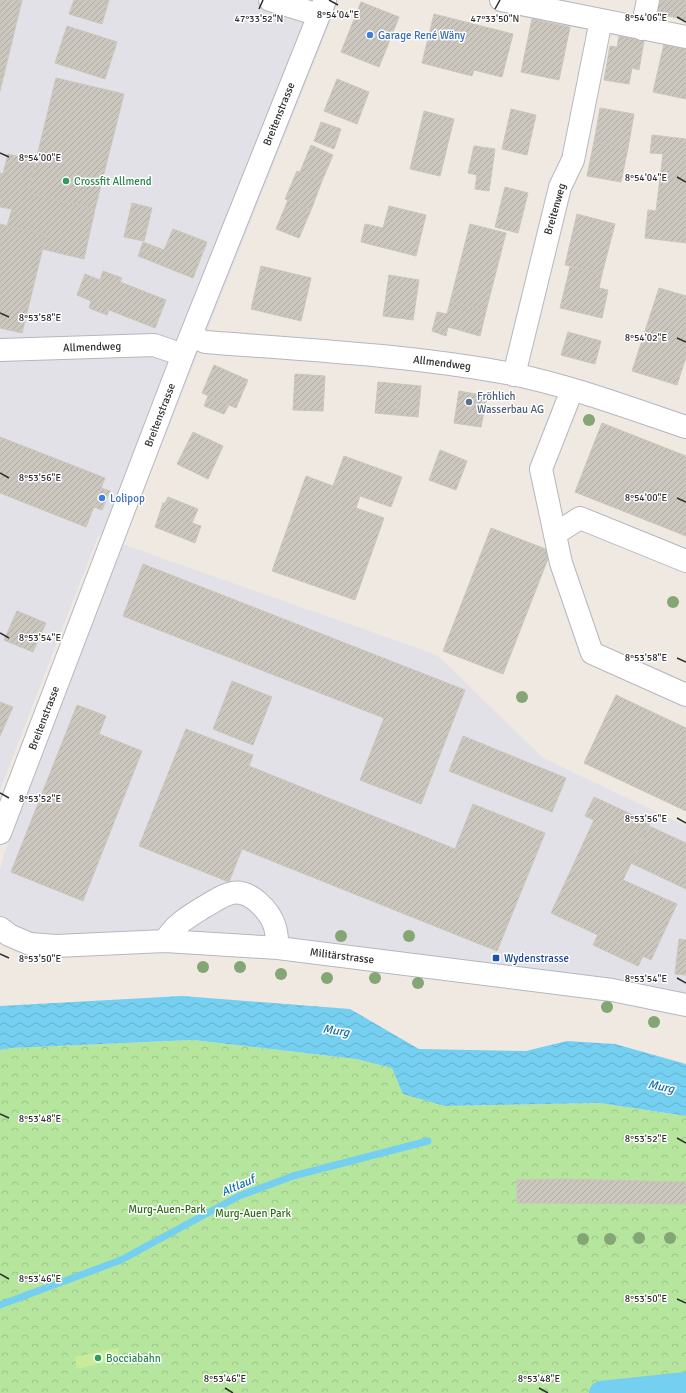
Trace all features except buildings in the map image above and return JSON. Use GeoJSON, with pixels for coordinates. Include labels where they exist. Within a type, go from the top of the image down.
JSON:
{"type":"FeatureCollection","features":[{"type":"Feature","properties":{"kind":"street"},"geometry":{"type":"LineString","coordinates":[[270,0],[322,7]]}},
{"type":"Feature","properties":{"kind":"street"},"geometry":{"type":"LineString","coordinates":[[506,0],[686,38]]}},
{"type":"Feature","properties":{"kind":"street"},"geometry":{"type":"LineString","coordinates":[[642,29],[648,0]]}},
{"type":"Feature","properties":{"kind":"street","name":"Breitenstrasse"},"geometry":{"type":"LineString","coordinates":[[0,833],[187,346],[322,7]]}},
{"type":"Feature","properties":{"kind":"street","name":"Breitenweg"},"geometry":{"type":"LineString","coordinates":[[514,374],[560,187],[573,160],[601,20]]}},
{"type":"Feature","properties":{"kind":"street","name":"Allmendweg"},"geometry":{"type":"LineString","coordinates":[[0,350],[154,345],[187,346],[205,342],[444,362],[514,374],[572,390],[686,427]]}},
{"type":"Feature","properties":{"kind":"street"},"geometry":{"type":"LineString","coordinates":[[572,390],[541,469],[561,563],[592,653],[686,695]]}},
{"type":"Feature","properties":{"kind":"street"},"geometry":{"type":"LineString","coordinates":[[555,534],[580,518],[686,561]]}},
{"type":"Feature","properties":{"kind":"street"},"geometry":{"type":"LineString","coordinates":[[165,941],[172,929],[182,920],[224,896],[233,893],[242,893],[258,900],[275,926],[278,948]]}},
{"type":"Feature","properties":{"kind":"street","name":"Militärstrasse"},"geometry":{"type":"LineString","coordinates":[[0,928],[9,935],[30,944],[49,945],[165,941],[278,948],[612,990],[686,1005]]}},
{"type":"Feature","properties":{"kind":"shaded area"},"geometry":{"type":"Polygon","coordinates":[[[0,0],[339,0],[122,544],[98,536],[0,790],[0,0]]]}},
{"type":"Feature","properties":{"kind":"shaded area"},"geometry":{"type":"Polygon","coordinates":[[[122,544],[437,655],[543,758],[686,826],[686,1007],[320,953],[56,946],[0,928],[0,870],[4,854],[122,544]]]}},
{"type":"Feature","properties":{"kind":"green space","name":"Murg-Auen-Park"},"geometry":{"type":"Polygon","coordinates":[[[193,1040],[356,1059],[392,1068],[399,1083],[445,1106],[599,1103],[686,1116],[686,1386],[605,1393],[0,1393],[0,1050],[11,1048],[193,1040]]]}},
{"type":"Feature","properties":{"kind":"green space","name":"Bocciabahn"},"geometry":{"type":"Polygon","coordinates":[[[118,1348],[120,1359],[77,1369],[75,1357],[118,1348]]]}},
{"type":"Feature","properties":{"kind":"water","name":"Murg"},"geometry":{"type":"Polygon","coordinates":[[[182,996],[350,1009],[419,1049],[526,1051],[567,1041],[615,1044],[686,1064],[686,1116],[599,1103],[445,1106],[403,1094],[392,1068],[356,1059],[193,1040],[11,1048],[0,1050],[0,1006],[182,996]]]}},
{"type":"Feature","properties":{"kind":"waterway","name":"Altlauf"},"geometry":{"type":"LineString","coordinates":[[0,1305],[121,1260],[239,1196],[293,1176],[428,1141]]}},
{"type":"Feature","properties":{"kind":"waterway"},"geometry":{"type":"LineString","coordinates":[[601,1393],[686,1384]]}},
{"type":"Feature","properties":{"kind":"place","name":"Garage René Wäny"},"geometry":{"type":"Point","coordinates":[370,35]}},
{"type":"Feature","properties":{"kind":"place","name":"Crossfit Allmend"},"geometry":{"type":"Point","coordinates":[66,181]}},
{"type":"Feature","properties":{"kind":"place","name":"Fröhlich Wasserbau AG"},"geometry":{"type":"Point","coordinates":[469,402]}},
{"type":"Feature","properties":{"kind":"place","name":"Lolipop"},"geometry":{"type":"Point","coordinates":[102,498]}},
{"type":"Feature","properties":{"kind":"place","name":"Wydenstrasse"},"geometry":{"type":"Point","coordinates":[496,958]}},
{"type":"Feature","properties":{"kind":"place","name":"Bocciabahn"},"geometry":{"type":"Point","coordinates":[98,1358]}},
{"type":"Feature","properties":{"kind":"park label","name":"Murg-Auen Park"},"geometry":{"type":"Point","coordinates":[253,1213]}}]}
